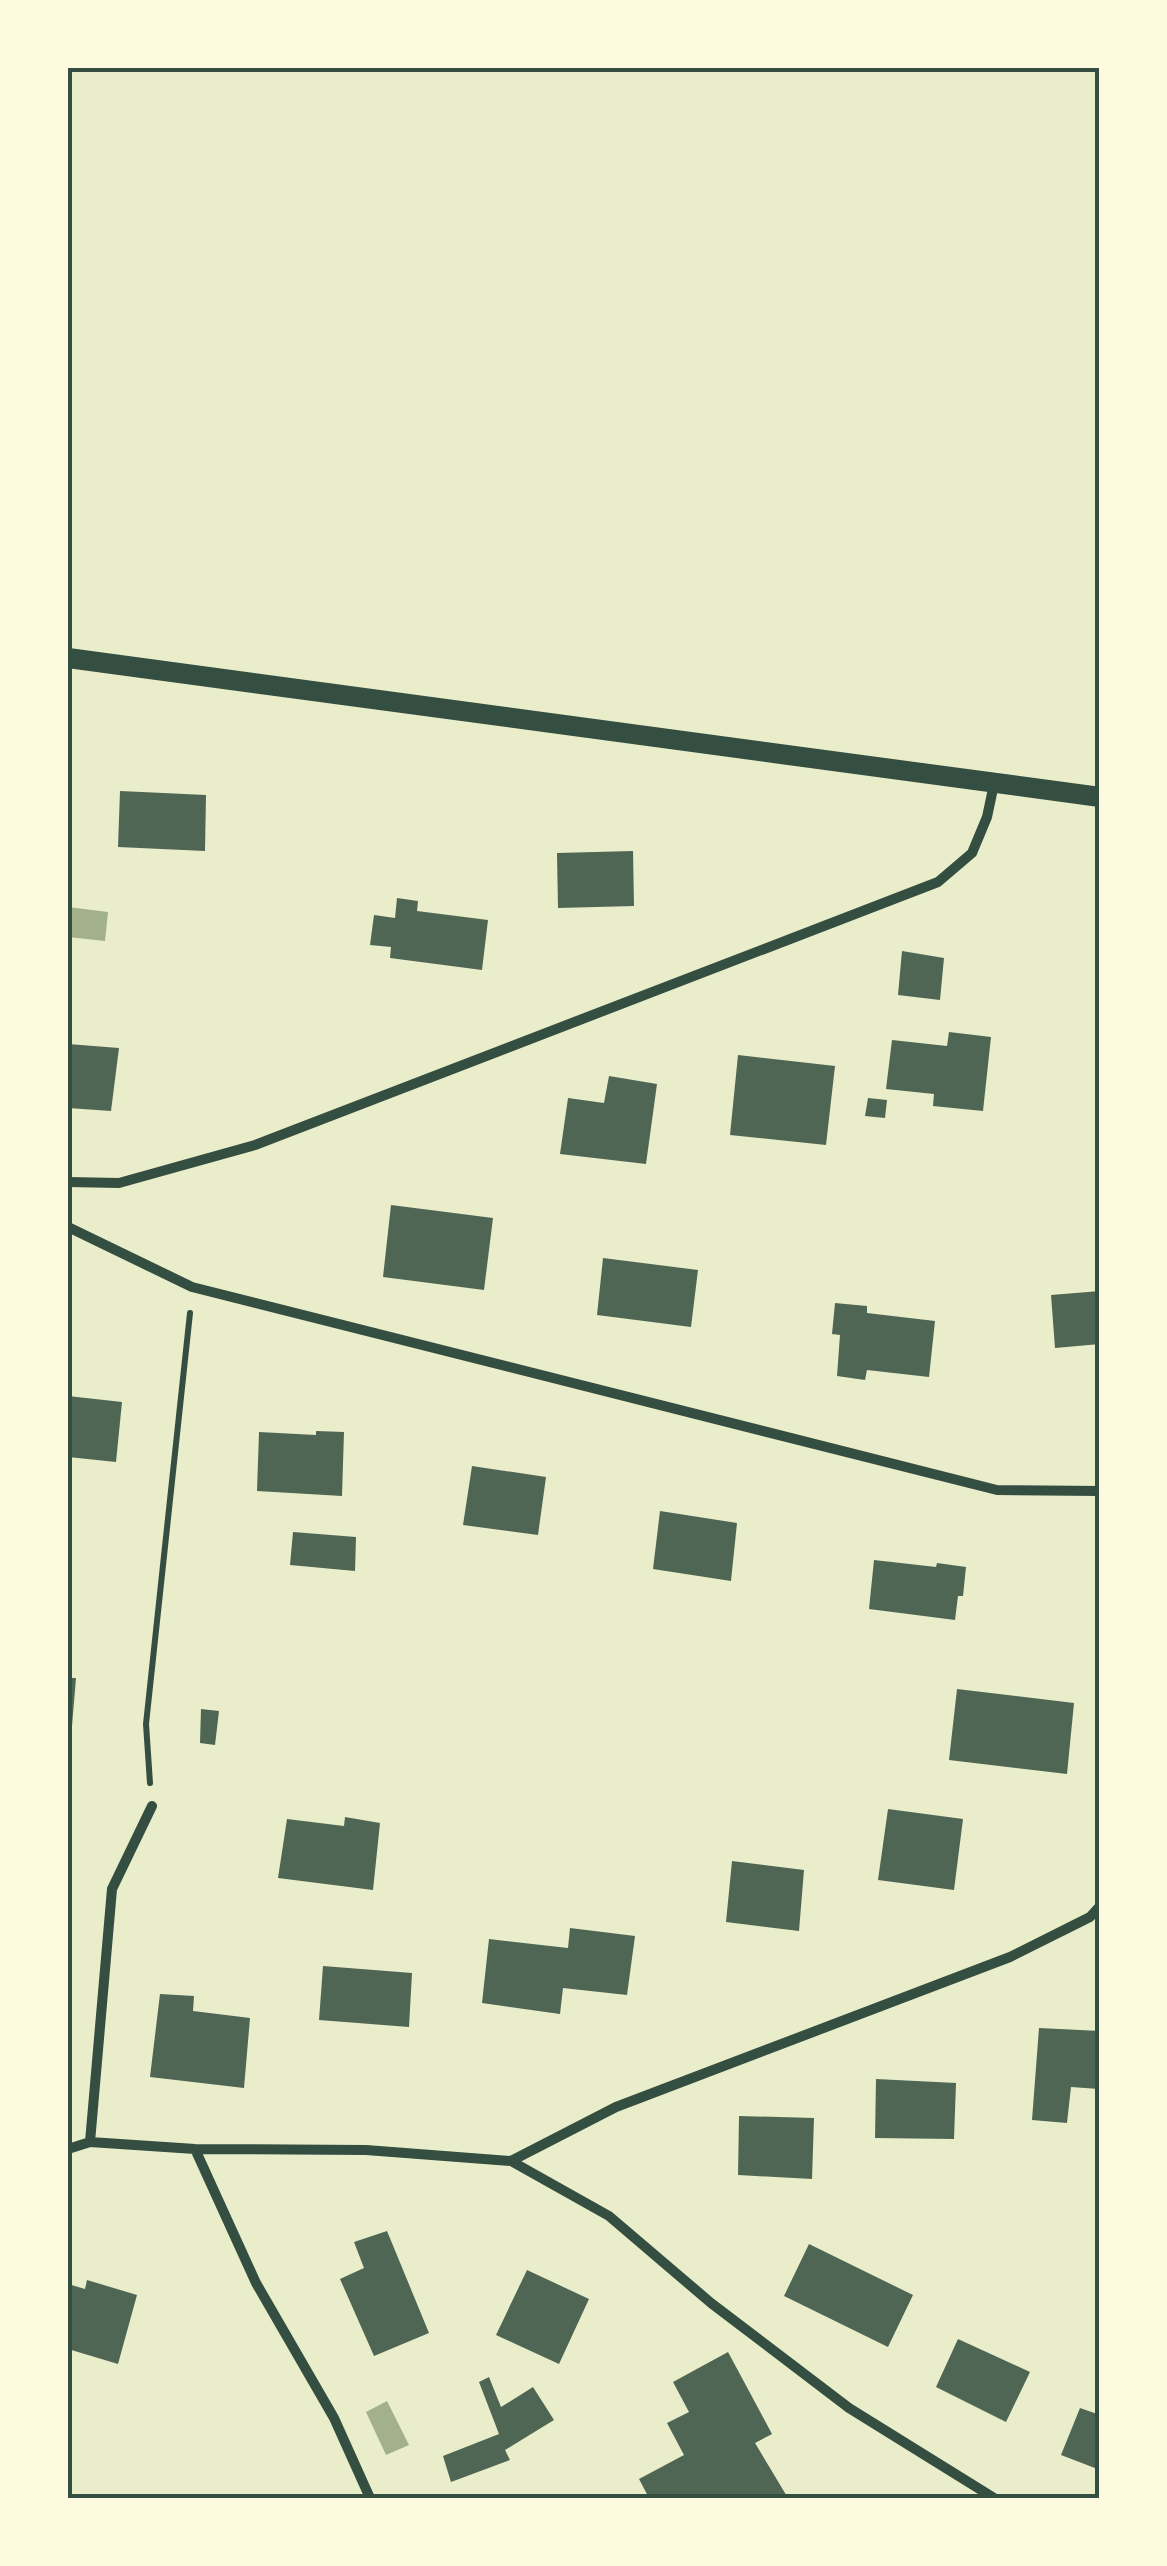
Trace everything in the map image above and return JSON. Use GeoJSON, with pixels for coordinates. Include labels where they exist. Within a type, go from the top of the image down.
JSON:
{"type":"FeatureCollection","features":[{"type":"Feature","properties":{"kind":"main road"},"geometry":{"type":"LineString","coordinates":[[68,658],[1100,798]]}},
{"type":"Feature","properties":{"kind":"street"},"geometry":{"type":"LineString","coordinates":[[68,1182],[118,1182],[255,1145],[938,882],[972,853],[987,817],[994,784]]}},
{"type":"Feature","properties":{"kind":"street"},"geometry":{"type":"LineString","coordinates":[[68,1227],[192,1287],[997,1490],[1100,1491]]}},
{"type":"Feature","properties":{"kind":"street"},"geometry":{"type":"LineString","coordinates":[[90,2142],[112,1889],[152,1806]]}},
{"type":"Feature","properties":{"kind":"street"},"geometry":{"type":"LineString","coordinates":[[511,2161],[616,2107],[1010,1957],[1090,1916],[1100,1906]]}},
{"type":"Feature","properties":{"kind":"street"},"geometry":{"type":"LineString","coordinates":[[68,2149],[90,2142],[195,2149],[366,2150],[511,2161],[609,2216],[711,2303],[849,2408],[994,2498]]}},
{"type":"Feature","properties":{"kind":"street"},"geometry":{"type":"LineString","coordinates":[[195,2149],[256,2283],[334,2418],[370,2498]]}},
{"type":"Feature","properties":{"kind":"path"},"geometry":{"type":"LineString","coordinates":[[152,1806],[146,1724],[192,1287]]}},
{"type":"Feature","properties":{"kind":"shaded area"},"geometry":{"type":"Polygon","coordinates":[[[68,907],[108,912],[105,941],[68,937],[68,907]]]}},
{"type":"Feature","properties":{"kind":"shaded area"},"geometry":{"type":"Polygon","coordinates":[[[387,2401],[409,2445],[386,2455],[366,2412],[387,2401]]]}},
{"type":"Feature","properties":{"kind":"building"},"geometry":{"type":"Polygon","coordinates":[[[120,791],[206,795],[205,851],[118,847],[120,791]]]}},
{"type":"Feature","properties":{"kind":"building"},"geometry":{"type":"Polygon","coordinates":[[[633,851],[634,906],[558,908],[557,853],[633,851]]]}},
{"type":"Feature","properties":{"kind":"building"},"geometry":{"type":"Polygon","coordinates":[[[397,898],[418,901],[417,911],[488,920],[482,970],[390,958],[391,947],[370,945],[374,915],[395,918],[397,898]]]}},
{"type":"Feature","properties":{"kind":"building"},"geometry":{"type":"Polygon","coordinates":[[[902,951],[944,958],[940,1000],[898,995],[902,951]]]}},
{"type":"Feature","properties":{"kind":"building"},"geometry":{"type":"Polygon","coordinates":[[[949,1032],[991,1037],[983,1111],[933,1106],[934,1094],[886,1089],[892,1040],[947,1046],[949,1032]]]}},
{"type":"Feature","properties":{"kind":"building"},"geometry":{"type":"Polygon","coordinates":[[[68,1044],[119,1048],[111,1111],[68,1108],[68,1044]]]}},
{"type":"Feature","properties":{"kind":"building"},"geometry":{"type":"Polygon","coordinates":[[[738,1055],[835,1066],[826,1145],[730,1135],[738,1055]]]}},
{"type":"Feature","properties":{"kind":"building"},"geometry":{"type":"Polygon","coordinates":[[[609,1076],[657,1084],[646,1164],[560,1154],[568,1098],[604,1103],[609,1076]]]}},
{"type":"Feature","properties":{"kind":"building"},"geometry":{"type":"Polygon","coordinates":[[[868,1098],[887,1100],[885,1118],[865,1116],[868,1098]]]}},
{"type":"Feature","properties":{"kind":"building"},"geometry":{"type":"Polygon","coordinates":[[[391,1205],[493,1218],[484,1290],[383,1277],[391,1205]]]}},
{"type":"Feature","properties":{"kind":"building"},"geometry":{"type":"Polygon","coordinates":[[[603,1258],[698,1270],[691,1327],[597,1315],[603,1258]]]}},
{"type":"Feature","properties":{"kind":"building"},"geometry":{"type":"Polygon","coordinates":[[[1100,1291],[1100,1344],[1055,1348],[1051,1295],[1100,1291]]]}},
{"type":"Feature","properties":{"kind":"building"},"geometry":{"type":"Polygon","coordinates":[[[835,1303],[867,1306],[867,1313],[935,1321],[929,1377],[867,1370],[865,1380],[837,1376],[840,1335],[832,1334],[835,1303]]]}},
{"type":"Feature","properties":{"kind":"building"},"geometry":{"type":"Polygon","coordinates":[[[68,1396],[122,1402],[116,1462],[68,1457],[68,1396]]]}},
{"type":"Feature","properties":{"kind":"building"},"geometry":{"type":"Polygon","coordinates":[[[316,1431],[344,1432],[342,1496],[257,1491],[259,1432],[316,1435],[316,1431]]]}},
{"type":"Feature","properties":{"kind":"building"},"geometry":{"type":"Polygon","coordinates":[[[472,1466],[546,1477],[538,1535],[463,1525],[472,1466]]]}},
{"type":"Feature","properties":{"kind":"building"},"geometry":{"type":"Polygon","coordinates":[[[660,1511],[737,1523],[731,1581],[653,1569],[660,1511]]]}},
{"type":"Feature","properties":{"kind":"building"},"geometry":{"type":"Polygon","coordinates":[[[293,1532],[356,1537],[355,1571],[290,1565],[293,1532]]]}},
{"type":"Feature","properties":{"kind":"building"},"geometry":{"type":"Polygon","coordinates":[[[874,1560],[966,1567],[955,1620],[869,1609],[874,1560]]]}},
{"type":"Feature","properties":{"kind":"building"},"geometry":{"type":"Polygon","coordinates":[[[68,1678],[76,1678],[72,1726],[68,1726],[68,1678]]]}},
{"type":"Feature","properties":{"kind":"building"},"geometry":{"type":"Polygon","coordinates":[[[957,1689],[1074,1703],[1067,1774],[949,1760],[957,1689]]]}},
{"type":"Feature","properties":{"kind":"building"},"geometry":{"type":"Polygon","coordinates":[[[201,1709],[219,1711],[215,1745],[200,1743],[201,1709]]]}},
{"type":"Feature","properties":{"kind":"building"},"geometry":{"type":"Polygon","coordinates":[[[888,1809],[963,1819],[954,1890],[878,1880],[888,1809]]]}},
{"type":"Feature","properties":{"kind":"building"},"geometry":{"type":"Polygon","coordinates":[[[345,1817],[380,1823],[373,1890],[278,1878],[287,1819],[344,1826],[345,1817]]]}},
{"type":"Feature","properties":{"kind":"building"},"geometry":{"type":"Polygon","coordinates":[[[732,1861],[804,1870],[799,1931],[726,1922],[732,1861]]]}},
{"type":"Feature","properties":{"kind":"building"},"geometry":{"type":"Polygon","coordinates":[[[570,1928],[635,1936],[627,1995],[563,1988],[560,2014],[482,2003],[489,1939],[568,1948],[570,1928]]]}},
{"type":"Feature","properties":{"kind":"building"},"geometry":{"type":"Polygon","coordinates":[[[323,1966],[412,1973],[409,2027],[319,2020],[323,1966]]]}},
{"type":"Feature","properties":{"kind":"building"},"geometry":{"type":"Polygon","coordinates":[[[160,1994],[194,1996],[193,2011],[250,2018],[244,2088],[150,2077],[160,1994]]]}},
{"type":"Feature","properties":{"kind":"building"},"geometry":{"type":"Polygon","coordinates":[[[1039,2028],[1100,2031],[1099,2089],[1071,2087],[1067,2123],[1032,2120],[1039,2028]]]}},
{"type":"Feature","properties":{"kind":"building"},"geometry":{"type":"Polygon","coordinates":[[[876,2079],[956,2083],[954,2139],[875,2138],[876,2079]]]}},
{"type":"Feature","properties":{"kind":"building"},"geometry":{"type":"Polygon","coordinates":[[[739,2116],[814,2118],[812,2179],[738,2175],[739,2116]]]}},
{"type":"Feature","properties":{"kind":"building"},"geometry":{"type":"Polygon","coordinates":[[[387,2231],[429,2333],[374,2356],[340,2279],[364,2268],[354,2242],[387,2231]]]}},
{"type":"Feature","properties":{"kind":"building"},"geometry":{"type":"Polygon","coordinates":[[[809,2244],[913,2295],[888,2347],[784,2296],[809,2244]]]}},
{"type":"Feature","properties":{"kind":"building"},"geometry":{"type":"Polygon","coordinates":[[[527,2270],[589,2299],[559,2364],[496,2335],[527,2270]]]}},
{"type":"Feature","properties":{"kind":"building"},"geometry":{"type":"Polygon","coordinates":[[[87,2280],[137,2295],[118,2364],[68,2349],[68,2284],[85,2289],[87,2280]]]}},
{"type":"Feature","properties":{"kind":"building"},"geometry":{"type":"Polygon","coordinates":[[[958,2339],[1030,2372],[1006,2422],[936,2387],[958,2339]]]}},
{"type":"Feature","properties":{"kind":"building"},"geometry":{"type":"Polygon","coordinates":[[[728,2352],[772,2434],[755,2443],[788,2498],[708,2498],[705,2494],[697,2498],[649,2498],[639,2479],[684,2455],[667,2423],[689,2412],[673,2382],[728,2352]]]}},
{"type":"Feature","properties":{"kind":"building"},"geometry":{"type":"Polygon","coordinates":[[[489,2377],[501,2407],[533,2387],[554,2420],[505,2450],[510,2460],[451,2482],[443,2456],[499,2434],[479,2382],[489,2377]]]}},
{"type":"Feature","properties":{"kind":"building"},"geometry":{"type":"Polygon","coordinates":[[[1080,2408],[1100,2415],[1100,2470],[1061,2455],[1080,2408]]]}}]}
